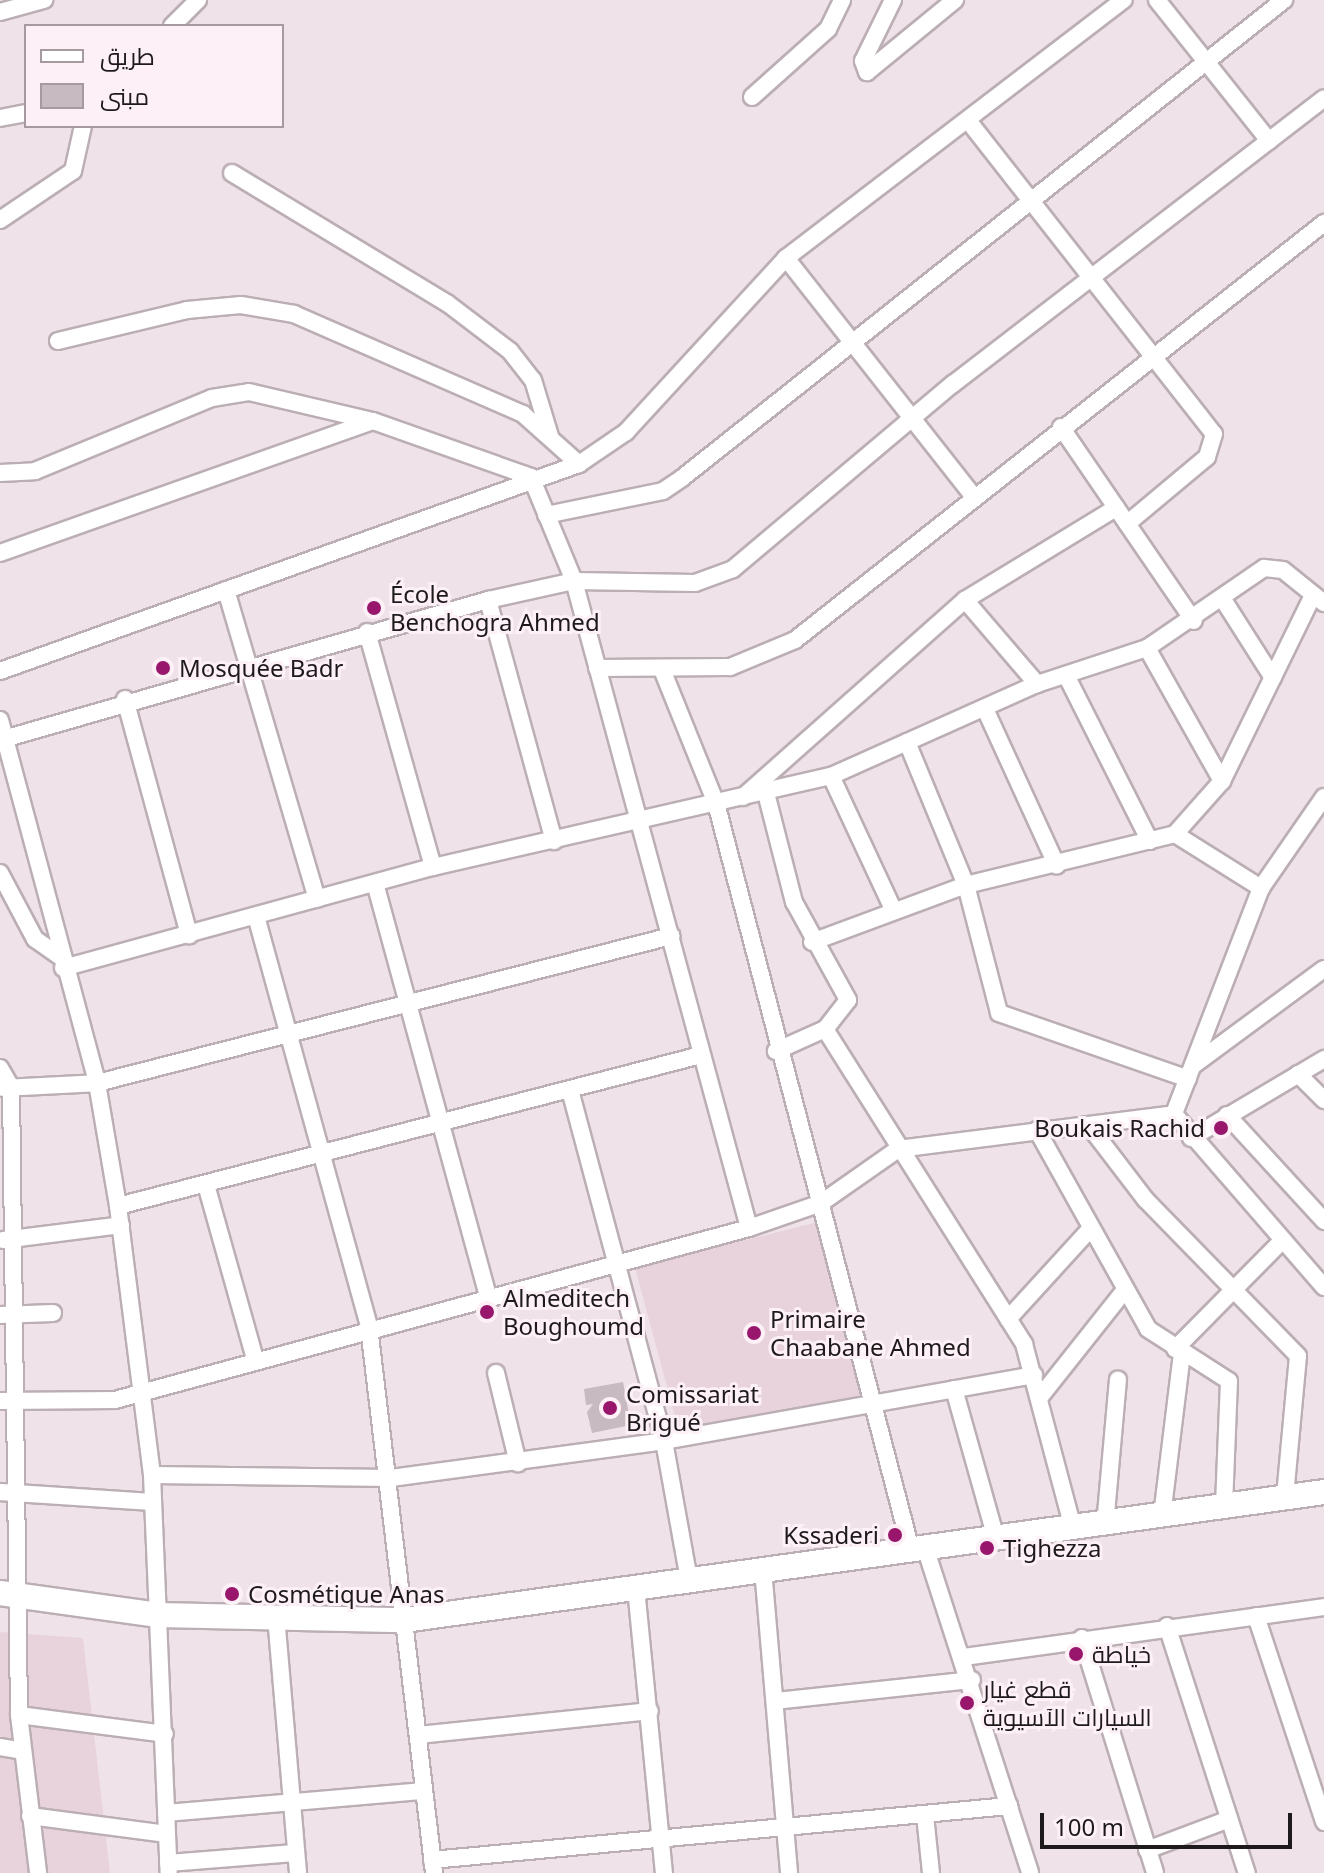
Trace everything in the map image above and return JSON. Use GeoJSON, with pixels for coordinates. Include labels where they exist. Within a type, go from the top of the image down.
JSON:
{"type":"FeatureCollection","features":[{"type":"Feature","properties":{"kind":"street"},"geometry":{"type":"LineString","coordinates":[[0,12],[44,0]]}},
{"type":"Feature","properties":{"kind":"street"},"geometry":{"type":"LineString","coordinates":[[174,24],[198,0]]}},
{"type":"Feature","properties":{"kind":"street"},"geometry":{"type":"LineString","coordinates":[[752,97],[828,29],[842,0]]}},
{"type":"Feature","properties":{"kind":"street"},"geometry":{"type":"LineString","coordinates":[[893,0],[863,61],[867,72],[955,0]]}},
{"type":"Feature","properties":{"kind":"street"},"geometry":{"type":"LineString","coordinates":[[0,671],[531,477],[579,464],[626,432],[786,258],[970,123],[1124,0]]}},
{"type":"Feature","properties":{"kind":"street"},"geometry":{"type":"LineString","coordinates":[[1157,0],[1269,141]]}},
{"type":"Feature","properties":{"kind":"street"},"geometry":{"type":"LineString","coordinates":[[546,515],[663,491],[846,342],[1208,63],[1284,0]]}},
{"type":"Feature","properties":{"kind":"street"},"geometry":{"type":"LineString","coordinates":[[2,739],[125,699],[488,600],[574,581],[695,583],[733,569],[909,421],[1086,279],[1324,98]]}},
{"type":"Feature","properties":{"kind":"street"},"geometry":{"type":"LineString","coordinates":[[0,118],[24,113]]}},
{"type":"Feature","properties":{"kind":"street"},"geometry":{"type":"LineString","coordinates":[[970,123],[1086,279],[1207,421],[1214,447],[1127,524]]}},
{"type":"Feature","properties":{"kind":"street"},"geometry":{"type":"LineString","coordinates":[[0,220],[73,171],[83,128]]}},
{"type":"Feature","properties":{"kind":"street"},"geometry":{"type":"LineString","coordinates":[[232,173],[447,303],[510,351],[533,380],[550,437]]}},
{"type":"Feature","properties":{"kind":"street"},"geometry":{"type":"LineString","coordinates":[[597,668],[663,672],[730,667],[795,640],[1061,427],[1324,223]]}},
{"type":"Feature","properties":{"kind":"street"},"geometry":{"type":"LineString","coordinates":[[786,258],[846,342],[974,497]]}},
{"type":"Feature","properties":{"kind":"street"},"geometry":{"type":"LineString","coordinates":[[58,341],[187,310],[241,305],[294,314],[523,414],[579,464]]}},
{"type":"Feature","properties":{"kind":"street"},"geometry":{"type":"LineString","coordinates":[[0,483],[200,403],[249,392],[373,421],[531,477],[574,581],[641,819],[749,1228]]}},
{"type":"Feature","properties":{"kind":"street"},"geometry":{"type":"LineString","coordinates":[[0,553],[373,421]]}},
{"type":"Feature","properties":{"kind":"street"},"geometry":{"type":"LineString","coordinates":[[1061,427],[1194,621]]}},
{"type":"Feature","properties":{"kind":"street"},"geometry":{"type":"LineString","coordinates":[[0,473],[35,471]]}},
{"type":"Feature","properties":{"kind":"street"},"geometry":{"type":"LineString","coordinates":[[742,798],[965,600],[1116,508]]}},
{"type":"Feature","properties":{"kind":"street"},"geometry":{"type":"LineString","coordinates":[[62,963],[189,935],[433,867],[831,776],[986,711],[1037,684],[1147,648],[1194,621],[1274,566],[1318,600],[1273,678],[1222,781],[1175,834],[1057,866],[966,885],[812,942]]}},
{"type":"Feature","properties":{"kind":"street"},"geometry":{"type":"LineString","coordinates":[[226,590],[317,899]]}},
{"type":"Feature","properties":{"kind":"street"},"geometry":{"type":"LineString","coordinates":[[488,600],[554,841]]}},
{"type":"Feature","properties":{"kind":"street"},"geometry":{"type":"LineString","coordinates":[[965,600],[1037,684]]}},
{"type":"Feature","properties":{"kind":"street"},"geometry":{"type":"LineString","coordinates":[[1224,601],[1273,678]]}},
{"type":"Feature","properties":{"kind":"street"},"geometry":{"type":"LineString","coordinates":[[367,632],[433,867]]}},
{"type":"Feature","properties":{"kind":"street"},"geometry":{"type":"LineString","coordinates":[[1147,648],[1222,781]]}},
{"type":"Feature","properties":{"kind":"street"},"geometry":{"type":"LineString","coordinates":[[663,672],[716,803],[776,1051],[821,1203],[874,1404],[918,1548],[972,1680],[1030,1873]]}},
{"type":"Feature","properties":{"kind":"street"},"geometry":{"type":"LineString","coordinates":[[1066,675],[1150,841]]}},
{"type":"Feature","properties":{"kind":"street"},"geometry":{"type":"LineString","coordinates":[[125,699],[189,935]]}},
{"type":"Feature","properties":{"kind":"street"},"geometry":{"type":"LineString","coordinates":[[986,711],[1057,866]]}},
{"type":"Feature","properties":{"kind":"street"},"geometry":{"type":"LineString","coordinates":[[0,720],[2,739],[97,1083],[121,1225],[152,1475],[169,1868],[295,1853]]}},
{"type":"Feature","properties":{"kind":"street"},"geometry":{"type":"LineString","coordinates":[[907,742],[966,885],[999,1013],[1192,1071]]}},
{"type":"Feature","properties":{"kind":"street"},"geometry":{"type":"LineString","coordinates":[[831,776],[894,911]]}},
{"type":"Feature","properties":{"kind":"street"},"geometry":{"type":"LineString","coordinates":[[766,793],[794,902],[812,942],[848,1000],[825,1029],[776,1051]]}},
{"type":"Feature","properties":{"kind":"street"},"geometry":{"type":"LineString","coordinates":[[1174,1114],[1261,888],[1324,797]]}},
{"type":"Feature","properties":{"kind":"street"},"geometry":{"type":"LineString","coordinates":[[1175,834],[1261,888]]}},
{"type":"Feature","properties":{"kind":"street"},"geometry":{"type":"LineString","coordinates":[[0,873],[35,939],[62,963]]}},
{"type":"Feature","properties":{"kind":"street"},"geometry":{"type":"LineString","coordinates":[[375,883],[488,1296]]}},
{"type":"Feature","properties":{"kind":"street"},"geometry":{"type":"LineString","coordinates":[[256,916],[292,1036],[369,1327],[391,1478],[433,1866],[660,1837],[1009,1806]]}},
{"type":"Feature","properties":{"kind":"street"},"geometry":{"type":"LineString","coordinates":[[6,1087],[97,1083],[292,1036],[671,936]]}},
{"type":"Feature","properties":{"kind":"street"},"geometry":{"type":"LineString","coordinates":[[1192,1071],[1324,969]]}},
{"type":"Feature","properties":{"kind":"street"},"geometry":{"type":"LineString","coordinates":[[825,1029],[1008,1319],[1034,1375],[1073,1528]]}},
{"type":"Feature","properties":{"kind":"street"},"geometry":{"type":"LineString","coordinates":[[118,1206],[207,1188],[701,1055]]}},
{"type":"Feature","properties":{"kind":"street"},"geometry":{"type":"LineString","coordinates":[[1191,1138],[1324,1059]]}},
{"type":"Feature","properties":{"kind":"street"},"geometry":{"type":"LineString","coordinates":[[0,1068],[6,1087],[7,1593],[38,1873]]}},
{"type":"Feature","properties":{"kind":"street"},"geometry":{"type":"LineString","coordinates":[[1298,1074],[1324,1100]]}},
{"type":"Feature","properties":{"kind":"street"},"geometry":{"type":"LineString","coordinates":[[570,1090],[664,1441],[689,1580]]}},
{"type":"Feature","properties":{"kind":"street"},"geometry":{"type":"LineString","coordinates":[[6,1401],[141,1393],[369,1327],[749,1228],[821,1203],[898,1149],[1174,1114]]}},
{"type":"Feature","properties":{"kind":"street"},"geometry":{"type":"LineString","coordinates":[[1174,1114],[1191,1138],[1324,1287]]}},
{"type":"Feature","properties":{"kind":"street"},"geometry":{"type":"LineString","coordinates":[[1227,1115],[1324,1221]]}},
{"type":"Feature","properties":{"kind":"street"},"geometry":{"type":"LineString","coordinates":[[1090,1127],[1229,1292],[1298,1356],[1285,1497]]}},
{"type":"Feature","properties":{"kind":"street"},"geometry":{"type":"LineString","coordinates":[[1037,1130],[1124,1291],[1148,1329],[1179,1352],[1224,1376],[1231,1387],[1224,1508]]}},
{"type":"Feature","properties":{"kind":"street"},"geometry":{"type":"LineString","coordinates":[[207,1188],[255,1359]]}},
{"type":"Feature","properties":{"kind":"street"},"geometry":{"type":"LineString","coordinates":[[6,1239],[121,1225]]}},
{"type":"Feature","properties":{"kind":"street"},"geometry":{"type":"LineString","coordinates":[[1008,1319],[1091,1228]]}},
{"type":"Feature","properties":{"kind":"street"},"geometry":{"type":"LineString","coordinates":[[1162,1516],[1179,1352],[1229,1292],[1283,1240]]}},
{"type":"Feature","properties":{"kind":"street"},"geometry":{"type":"LineString","coordinates":[[1040,1397],[1124,1291]]}},
{"type":"Feature","properties":{"kind":"street"},"geometry":{"type":"LineString","coordinates":[[7,1315],[53,1313]]}},
{"type":"Feature","properties":{"kind":"street"},"geometry":{"type":"LineString","coordinates":[[496,1373],[518,1463]]}},
{"type":"Feature","properties":{"kind":"street"},"geometry":{"type":"LineString","coordinates":[[152,1475],[391,1478],[664,1441],[1034,1375]]}},
{"type":"Feature","properties":{"kind":"street"},"geometry":{"type":"LineString","coordinates":[[1105,1525],[1118,1380]]}},
{"type":"Feature","properties":{"kind":"street"},"geometry":{"type":"LineString","coordinates":[[954,1389],[996,1538]]}},
{"type":"Feature","properties":{"kind":"street"},"geometry":{"type":"LineString","coordinates":[[6,1492],[152,1502]]}},
{"type":"Feature","properties":{"kind":"street"},"geometry":{"type":"LineString","coordinates":[[7,1593],[158,1615],[404,1620],[1105,1525],[1324,1492]]}},
{"type":"Feature","properties":{"kind":"street"},"geometry":{"type":"LineString","coordinates":[[763,1569],[789,1873]]}},
{"type":"Feature","properties":{"kind":"street"},"geometry":{"type":"LineString","coordinates":[[636,1588],[664,1873]]}},
{"type":"Feature","properties":{"kind":"street"},"geometry":{"type":"LineString","coordinates":[[964,1657],[1167,1626],[1324,1607]]}},
{"type":"Feature","properties":{"kind":"street"},"geometry":{"type":"LineString","coordinates":[[276,1616],[289,1806],[298,1873]]}},
{"type":"Feature","properties":{"kind":"street"},"geometry":{"type":"LineString","coordinates":[[1256,1616],[1319,1790],[1324,1822]]}},
{"type":"Feature","properties":{"kind":"street"},"geometry":{"type":"LineString","coordinates":[[1167,1626],[1247,1873]]}},
{"type":"Feature","properties":{"kind":"street"},"geometry":{"type":"LineString","coordinates":[[1082,1638],[1155,1873]]}},
{"type":"Feature","properties":{"kind":"street"},"geometry":{"type":"LineString","coordinates":[[775,1701],[972,1680]]}},
{"type":"Feature","properties":{"kind":"street"},"geometry":{"type":"LineString","coordinates":[[419,1735],[650,1711]]}},
{"type":"Feature","properties":{"kind":"street"},"geometry":{"type":"LineString","coordinates":[[19,1715],[165,1734]]}},
{"type":"Feature","properties":{"kind":"street"},"geometry":{"type":"LineString","coordinates":[[0,1747],[23,1751]]}},
{"type":"Feature","properties":{"kind":"street"},"geometry":{"type":"LineString","coordinates":[[166,1813],[289,1806],[424,1791]]}},
{"type":"Feature","properties":{"kind":"street"},"geometry":{"type":"LineString","coordinates":[[925,1815],[931,1873]]}},
{"type":"Feature","properties":{"kind":"street"},"geometry":{"type":"LineString","coordinates":[[30,1816],[167,1834]]}},
{"type":"Feature","properties":{"kind":"street"},"geometry":{"type":"LineString","coordinates":[[1147,1850],[1229,1819]]}},
{"type":"Feature","properties":{"kind":"shaded area","name":"Primaire Chaabane Ahmed"},"geometry":{"type":"Polygon","coordinates":[[[822,1221],[874,1399],[679,1431],[635,1268],[822,1221]]]}},
{"type":"Feature","properties":{"kind":"shaded area"},"geometry":{"type":"Polygon","coordinates":[[[0,1632],[83,1638],[110,1873],[0,1873],[0,1632]]]}},
{"type":"Feature","properties":{"kind":"building","name":"Comissariat Brigué"},"geometry":{"type":"Polygon","coordinates":[[[623,1382],[631,1425],[592,1433],[587,1412],[593,1404],[586,1405],[584,1389],[623,1382]]]}},
{"type":"Feature","properties":{"kind":"place","name":"École Benchogra Ahmed"},"geometry":{"type":"Point","coordinates":[374,608]}},
{"type":"Feature","properties":{"kind":"place","name":"Mosquée Badr"},"geometry":{"type":"Point","coordinates":[163,668]}},
{"type":"Feature","properties":{"kind":"place","name":"Boukais Rachid"},"geometry":{"type":"Point","coordinates":[1221,1128]}},
{"type":"Feature","properties":{"kind":"place","name":"Almeditech Boughoumd"},"geometry":{"type":"Point","coordinates":[487,1312]}},
{"type":"Feature","properties":{"kind":"place","name":"Primaire Chaabane Ahmed"},"geometry":{"type":"Point","coordinates":[754,1333]}},
{"type":"Feature","properties":{"kind":"place","name":"Comissariat Brigué"},"geometry":{"type":"Point","coordinates":[610,1408]}},
{"type":"Feature","properties":{"kind":"place","name":"Kssaderi"},"geometry":{"type":"Point","coordinates":[895,1535]}},
{"type":"Feature","properties":{"kind":"place","name":"Tighezza"},"geometry":{"type":"Point","coordinates":[987,1548]}},
{"type":"Feature","properties":{"kind":"place","name":"Cosmétique Anas"},"geometry":{"type":"Point","coordinates":[232,1594]}},
{"type":"Feature","properties":{"kind":"place","name":"خياطة"},"geometry":{"type":"Point","coordinates":[1076,1654]}},
{"type":"Feature","properties":{"kind":"place","name":"قطع غيار السيارات الآسيوية"},"geometry":{"type":"Point","coordinates":[967,1703]}}]}
